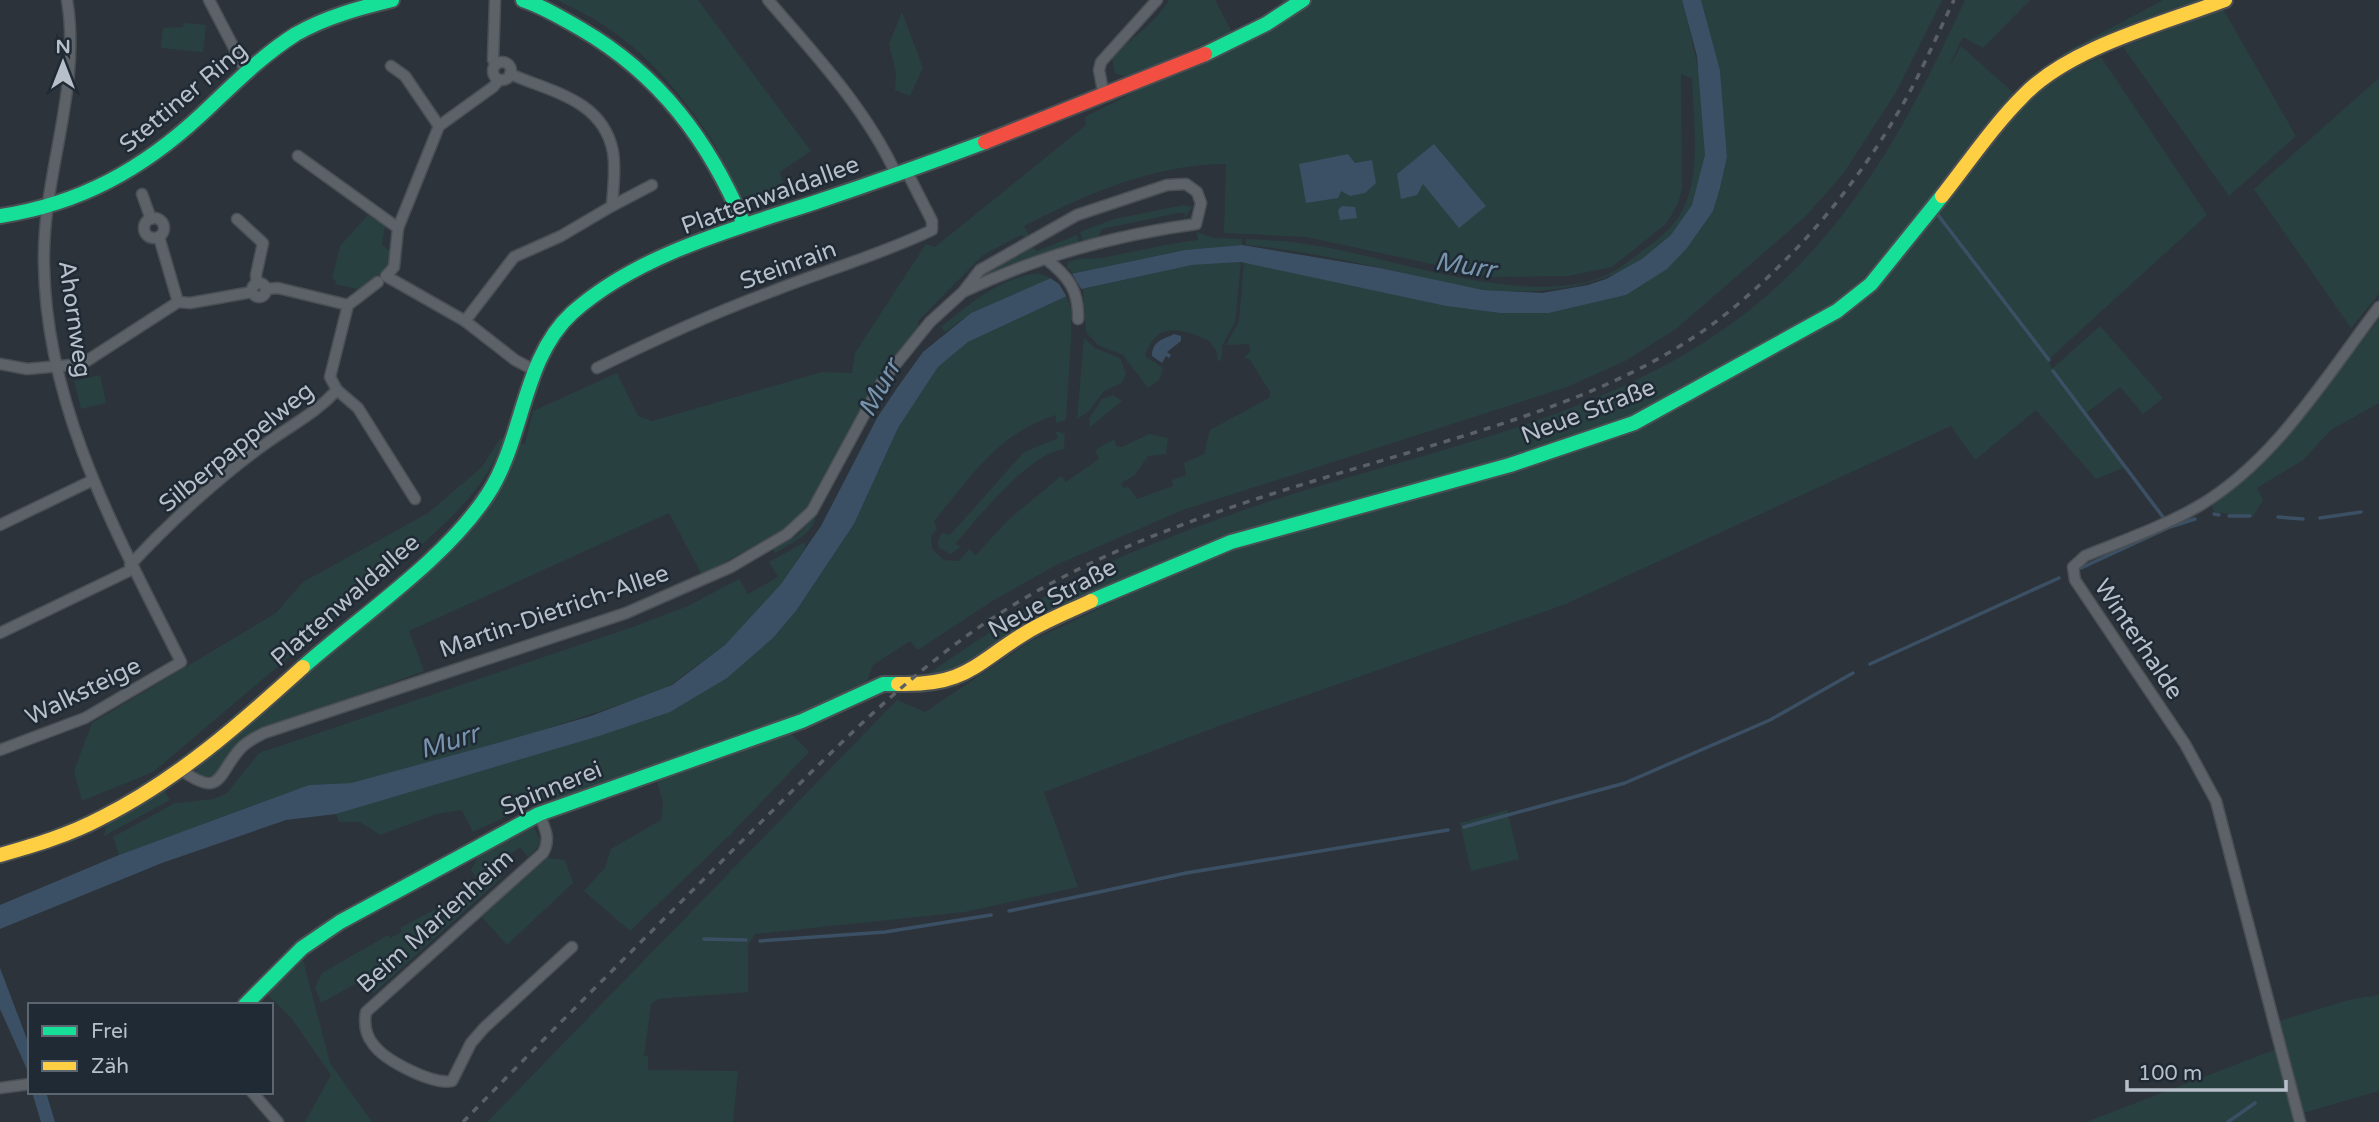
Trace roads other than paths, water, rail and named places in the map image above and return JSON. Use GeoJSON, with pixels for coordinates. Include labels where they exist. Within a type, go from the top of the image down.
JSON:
{"type":"FeatureCollection","features":[{"type":"Feature","properties":{"kind":"street","name":"Ahornweg"},"geometry":{"type":"LineString","coordinates":[[67,0],[71,60],[49,208],[44,263],[56,368],[91,481],[131,567],[181,662]]}},
{"type":"Feature","properties":{"kind":"street"},"geometry":{"type":"LineString","coordinates":[[209,0],[246,71]]}},
{"type":"Feature","properties":{"kind":"street","name":"Stettiner Ring"},"geometry":{"type":"LineString","coordinates":[[0,216],[49,208],[113,184],[157,155],[246,71],[296,34],[347,10],[392,0]]}},
{"type":"Feature","properties":{"kind":"street"},"geometry":{"type":"LineString","coordinates":[[495,0],[493,60],[496,64],[493,74],[499,80]]}},
{"type":"Feature","properties":{"kind":"street"},"geometry":{"type":"LineString","coordinates":[[523,0],[600,38],[661,87],[710,149],[744,224]]}},
{"type":"Feature","properties":{"kind":"street"},"geometry":{"type":"LineString","coordinates":[[768,0],[864,118],[901,172]]}},
{"type":"Feature","properties":{"kind":"street"},"geometry":{"type":"LineString","coordinates":[[1104,96],[1099,70],[1101,62],[1157,0]]}},
{"type":"Feature","properties":{"kind":"street","name":"Plattenwaldallee"},"geometry":{"type":"LineString","coordinates":[[0,855],[93,822],[129,804],[181,770],[460,530],[499,477],[509,454],[534,370],[545,347],[571,314],[593,296],[704,239],[901,172],[1202,56],[1254,31],[1303,0]]}},
{"type":"Feature","properties":{"kind":"street","name":"Neue Straße"},"geometry":{"type":"LineString","coordinates":[[908,683],[932,685],[960,677],[1028,631],[1117,588],[1231,542],[1510,466],[1634,423],[1837,311],[1871,284],[2023,95],[2053,71],[2095,50],[2225,0]]}},
{"type":"Feature","properties":{"kind":"street"},"geometry":{"type":"LineString","coordinates":[[496,64],[507,64],[510,74]]}},
{"type":"Feature","properties":{"kind":"street"},"geometry":{"type":"LineString","coordinates":[[391,66],[405,76],[439,126]]}},
{"type":"Feature","properties":{"kind":"street"},"geometry":{"type":"LineString","coordinates":[[510,74],[439,126],[398,228],[394,241],[394,267],[386,275],[465,321],[497,347],[534,370]]}},
{"type":"Feature","properties":{"kind":"street"},"geometry":{"type":"LineString","coordinates":[[510,74],[586,106],[598,117],[613,153],[612,206]]}},
{"type":"Feature","properties":{"kind":"street"},"geometry":{"type":"LineString","coordinates":[[298,156],[398,228]]}},
{"type":"Feature","properties":{"kind":"street","name":"Steinrain"},"geometry":{"type":"LineString","coordinates":[[597,368],[761,296],[873,257],[932,230],[932,220],[901,172]]}},
{"type":"Feature","properties":{"kind":"street","name":"Martin-Dietrich-Allee"},"geometry":{"type":"LineString","coordinates":[[181,770],[199,782],[215,783],[224,777],[240,749],[264,733],[626,613],[731,567],[801,523],[812,511],[883,380],[930,322],[963,292],[980,270],[1065,220],[1104,203],[1183,183],[1191,186],[1199,197],[1196,224],[1142,232],[1046,259],[1009,270],[963,292]]}},
{"type":"Feature","properties":{"kind":"street"},"geometry":{"type":"LineString","coordinates":[[465,321],[514,257],[561,236],[652,186]]}},
{"type":"Feature","properties":{"kind":"street"},"geometry":{"type":"LineString","coordinates":[[142,194],[151,219],[146,223],[145,232],[150,237],[159,237],[177,302]]}},
{"type":"Feature","properties":{"kind":"street"},"geometry":{"type":"LineString","coordinates":[[237,219],[263,243],[256,275],[258,288]]}},
{"type":"Feature","properties":{"kind":"street"},"geometry":{"type":"LineString","coordinates":[[1046,259],[1069,279],[1076,291],[1078,319]]}},
{"type":"Feature","properties":{"kind":"street"},"geometry":{"type":"LineString","coordinates":[[378,282],[348,305],[330,377],[337,390],[358,408],[415,499]]}},
{"type":"Feature","properties":{"kind":"street"},"geometry":{"type":"LineString","coordinates":[[0,364],[27,369],[82,364],[177,302],[190,303],[258,288],[278,288],[348,305]]}},
{"type":"Feature","properties":{"kind":"street","name":"Winterhalde"},"geometry":{"type":"LineString","coordinates":[[2300,1122],[2216,801],[2185,744],[2075,580],[2073,569],[2075,563],[2085,556],[2198,507],[2273,445],[2379,307]]}},
{"type":"Feature","properties":{"kind":"street","name":"Silberpappelweg"},"geometry":{"type":"LineString","coordinates":[[0,633],[131,567],[239,465],[269,441],[320,409],[337,390]]}},
{"type":"Feature","properties":{"kind":"street"},"geometry":{"type":"LineString","coordinates":[[0,525],[91,481]]}},
{"type":"Feature","properties":{"kind":"street","name":"Walksteige"},"geometry":{"type":"LineString","coordinates":[[0,750],[85,718],[181,662]]}},
{"type":"Feature","properties":{"kind":"street","name":"Spinnerei"},"geometry":{"type":"LineString","coordinates":[[247,1003],[302,948],[340,922],[540,814],[802,721],[883,684],[908,683]]}},
{"type":"Feature","properties":{"kind":"street","name":"Beim Marienheim"},"geometry":{"type":"LineString","coordinates":[[540,814],[547,831],[547,845],[543,853],[366,1012],[364,1024],[373,1045],[392,1060],[426,1077],[440,1083],[452,1081],[471,1043],[484,1028],[572,947]]}},
{"type":"Feature","properties":{"kind":"street"},"geometry":{"type":"LineString","coordinates":[[0,1088],[28,1084]]}},
{"type":"Feature","properties":{"kind":"street"},"geometry":{"type":"LineString","coordinates":[[253,1094],[278,1122]]}},
{"type":"Feature","properties":{"kind":"water"},"geometry":{"type":"Polygon","coordinates":[[[1682,0],[1701,0],[1720,70],[1727,157],[1713,211],[1687,248],[1667,269],[1626,295],[1549,313],[1500,313],[1446,306],[1241,262],[1192,265],[1082,289],[968,342],[938,367],[898,428],[854,524],[796,611],[773,638],[727,678],[670,712],[599,736],[336,814],[286,820],[162,863],[0,929],[0,905],[119,855],[309,785],[351,783],[494,744],[591,716],[672,685],[725,645],[781,584],[821,526],[877,418],[923,352],[971,313],[1051,278],[1185,250],[1242,245],[1380,268],[1483,290],[1542,293],[1606,279],[1642,259],[1671,235],[1692,205],[1705,155],[1697,56],[1682,0]]]}},
{"type":"Feature","properties":{"kind":"water"},"geometry":{"type":"Polygon","coordinates":[[[1434,144],[1486,206],[1459,228],[1423,184],[1417,195],[1401,199],[1397,174],[1434,144]]]}},
{"type":"Feature","properties":{"kind":"water"},"geometry":{"type":"Polygon","coordinates":[[[1348,154],[1355,163],[1372,160],[1376,183],[1365,193],[1350,196],[1341,191],[1338,198],[1306,203],[1299,164],[1348,154]]]}},
{"type":"Feature","properties":{"kind":"water"},"geometry":{"type":"Polygon","coordinates":[[[1342,206],[1355,207],[1357,218],[1340,220],[1338,210],[1342,206]]]}},
{"type":"Feature","properties":{"kind":"water"},"geometry":{"type":"Polygon","coordinates":[[[1174,334],[1181,336],[1181,341],[1167,352],[1171,355],[1169,358],[1166,356],[1162,363],[1152,356],[1154,347],[1174,334]]]}},
{"type":"Feature","properties":{"kind":"water"},"geometry":{"type":"Polygon","coordinates":[[[0,968],[28,1042],[28,1072],[0,1009],[0,968]]]}},
{"type":"Feature","properties":{"kind":"water"},"geometry":{"type":"Polygon","coordinates":[[[33,1094],[47,1094],[55,1122],[41,1122],[33,1094]]]}},
{"type":"Feature","properties":{"kind":"waterway"},"geometry":{"type":"LineString","coordinates":[[1938,215],[2049,360]]}},
{"type":"Feature","properties":{"kind":"waterway"},"geometry":{"type":"LineString","coordinates":[[2053,371],[2163,517]]}},
{"type":"Feature","properties":{"kind":"waterway"},"geometry":{"type":"LineString","coordinates":[[2320,518],[2361,512]]}},
{"type":"Feature","properties":{"kind":"waterway"},"geometry":{"type":"LineString","coordinates":[[2214,514],[2219,515]]}},
{"type":"Feature","properties":{"kind":"waterway"},"geometry":{"type":"LineString","coordinates":[[2229,516],[2250,516]]}},
{"type":"Feature","properties":{"kind":"waterway"},"geometry":{"type":"LineString","coordinates":[[2278,517],[2303,519]]}},
{"type":"Feature","properties":{"kind":"waterway"},"geometry":{"type":"LineString","coordinates":[[2081,568],[2170,527],[2195,519]]}},
{"type":"Feature","properties":{"kind":"waterway"},"geometry":{"type":"LineString","coordinates":[[1870,664],[2059,578]]}},
{"type":"Feature","properties":{"kind":"waterway"},"geometry":{"type":"LineString","coordinates":[[1464,827],[1625,783],[1770,720],[1853,673]]}},
{"type":"Feature","properties":{"kind":"waterway"},"geometry":{"type":"LineString","coordinates":[[1090,894],[1186,873],[1448,830]]}},
{"type":"Feature","properties":{"kind":"waterway"},"geometry":{"type":"LineString","coordinates":[[1009,911],[1090,894]]}},
{"type":"Feature","properties":{"kind":"waterway"},"geometry":{"type":"LineString","coordinates":[[760,941],[885,932],[991,915]]}},
{"type":"Feature","properties":{"kind":"waterway"},"geometry":{"type":"LineString","coordinates":[[704,939],[746,940]]}},
{"type":"Feature","properties":{"kind":"waterway"},"geometry":{"type":"LineString","coordinates":[[2228,1122],[2255,1103]]}},
{"type":"Feature","properties":{"kind":"railway"},"geometry":{"type":"LineString","coordinates":[[463,1122],[841,743],[939,657],[1010,607],[1059,579],[1160,533],[1264,496],[1548,408],[1628,374],[1703,331],[1738,304],[1786,260],[1849,186],[1903,104],[1954,0]]}},
{"type":"Feature","properties":{"kind":"water label","name":"Murr"},"geometry":{"type":"Point","coordinates":[1465,265]}},
{"type":"Feature","properties":{"kind":"water label","name":"Murr"},"geometry":{"type":"Point","coordinates":[879,388]}},
{"type":"Feature","properties":{"kind":"water label","name":"Murr"},"geometry":{"type":"Point","coordinates":[449,741]}}]}
